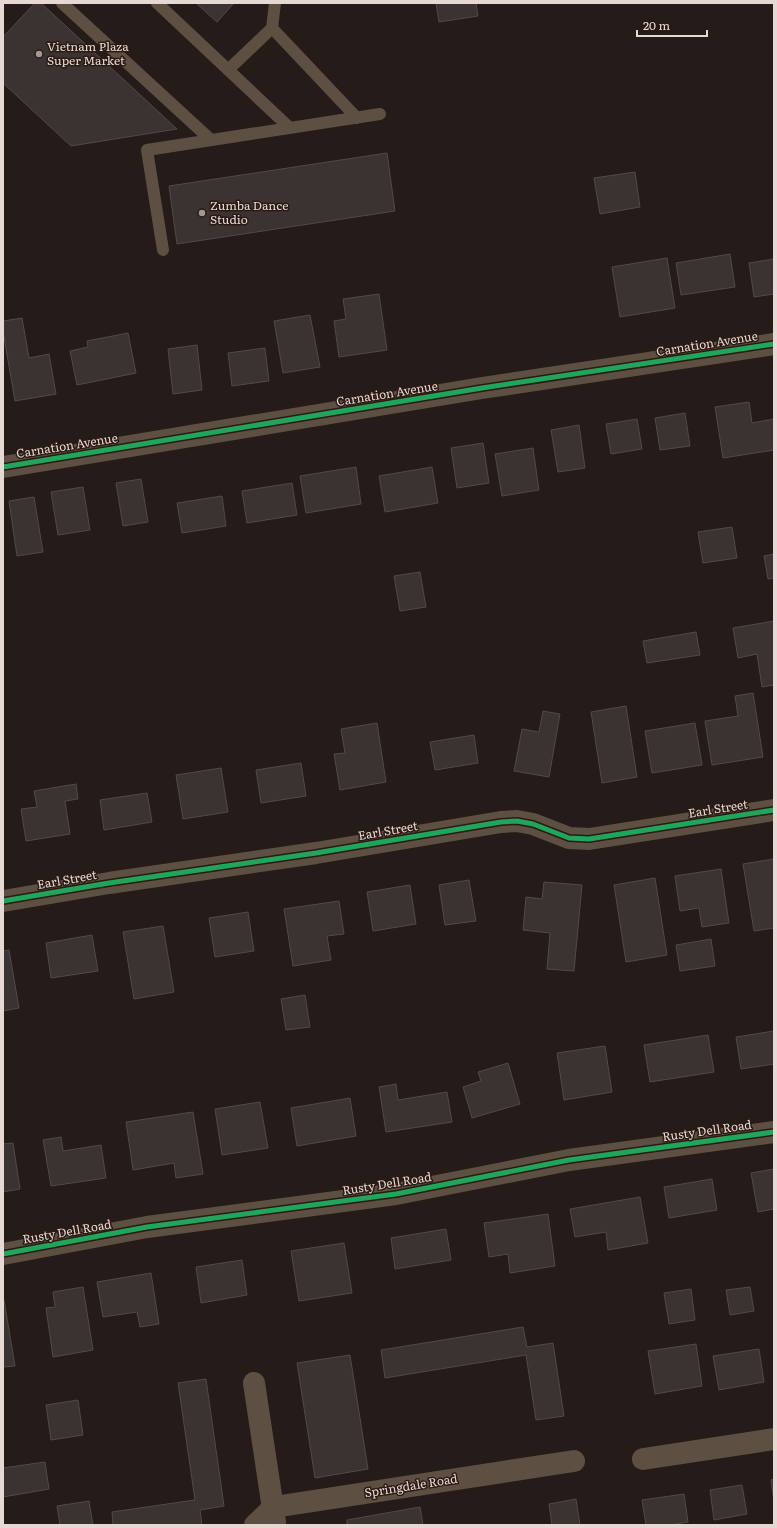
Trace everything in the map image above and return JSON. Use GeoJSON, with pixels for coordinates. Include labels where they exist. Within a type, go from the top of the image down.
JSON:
{"type":"FeatureCollection","features":[{"type":"Feature","properties":{"kind":"street","name":"Carnation Avenue"},"geometry":{"type":"LineString","coordinates":[[3,467],[482,388],[774,344]]}},
{"type":"Feature","properties":{"kind":"street","name":"Earl Street"},"geometry":{"type":"LineString","coordinates":[[3,901],[109,883],[316,853],[501,822],[517,821],[533,824],[569,838],[589,839],[774,810]]}},
{"type":"Feature","properties":{"kind":"street","name":"Rusty Dell Road"},"geometry":{"type":"LineString","coordinates":[[3,1254],[147,1227],[396,1194],[569,1160],[774,1132]]}},
{"type":"Feature","properties":{"kind":"street"},"geometry":{"type":"LineString","coordinates":[[254,1383],[275,1516],[255,1525]]}},
{"type":"Feature","properties":{"kind":"street"},"geometry":{"type":"LineString","coordinates":[[643,1459],[774,1439]]}},
{"type":"Feature","properties":{"kind":"street","name":"Springdale Road"},"geometry":{"type":"LineString","coordinates":[[275,1516],[574,1461]]}},
{"type":"Feature","properties":{"kind":"lane"},"geometry":{"type":"LineString","coordinates":[[62,3],[211,140]]}},
{"type":"Feature","properties":{"kind":"lane"},"geometry":{"type":"LineString","coordinates":[[157,3],[290,128]]}},
{"type":"Feature","properties":{"kind":"lane"},"geometry":{"type":"LineString","coordinates":[[228,70],[272,28],[275,3]]}},
{"type":"Feature","properties":{"kind":"lane"},"geometry":{"type":"LineString","coordinates":[[272,28],[357,118]]}},
{"type":"Feature","properties":{"kind":"lane"},"geometry":{"type":"LineString","coordinates":[[163,250],[146,150],[380,114]]}},
{"type":"Feature","properties":{"kind":"building"},"geometry":{"type":"Polygon","coordinates":[[[35,3],[41,3],[177,129],[71,146],[3,83],[3,37],[35,3]]]}},
{"type":"Feature","properties":{"kind":"building"},"geometry":{"type":"Polygon","coordinates":[[[196,3],[234,3],[217,22],[196,3]]]}},
{"type":"Feature","properties":{"kind":"building"},"geometry":{"type":"Polygon","coordinates":[[[436,3],[476,3],[478,16],[439,22],[436,3]]]}},
{"type":"Feature","properties":{"kind":"building"},"geometry":{"type":"Polygon","coordinates":[[[387,153],[395,211],[177,244],[169,186],[387,153]]]}},
{"type":"Feature","properties":{"kind":"building"},"geometry":{"type":"Polygon","coordinates":[[[635,172],[640,207],[600,214],[594,178],[635,172]]]}},
{"type":"Feature","properties":{"kind":"building"},"geometry":{"type":"Polygon","coordinates":[[[730,254],[735,287],[681,295],[676,263],[730,254]]]}},
{"type":"Feature","properties":{"kind":"building"},"geometry":{"type":"Polygon","coordinates":[[[667,258],[675,308],[620,317],[612,267],[667,258]]]}},
{"type":"Feature","properties":{"kind":"building"},"geometry":{"type":"Polygon","coordinates":[[[774,259],[774,294],[754,297],[749,263],[774,259]]]}},
{"type":"Feature","properties":{"kind":"building"},"geometry":{"type":"Polygon","coordinates":[[[379,294],[387,350],[339,357],[334,321],[346,319],[343,299],[379,294]]]}},
{"type":"Feature","properties":{"kind":"building"},"geometry":{"type":"Polygon","coordinates":[[[310,315],[320,367],[283,373],[274,321],[310,315]]]}},
{"type":"Feature","properties":{"kind":"building"},"geometry":{"type":"Polygon","coordinates":[[[22,318],[29,358],[49,354],[56,394],[15,401],[3,331],[3,321],[22,318]]]}},
{"type":"Feature","properties":{"kind":"building"},"geometry":{"type":"Polygon","coordinates":[[[128,333],[136,373],[77,385],[70,351],[88,347],[87,341],[128,333]]]}},
{"type":"Feature","properties":{"kind":"building"},"geometry":{"type":"Polygon","coordinates":[[[197,345],[202,390],[173,394],[168,349],[197,345]]]}},
{"type":"Feature","properties":{"kind":"building"},"geometry":{"type":"Polygon","coordinates":[[[265,348],[269,381],[232,386],[228,353],[265,348]]]}},
{"type":"Feature","properties":{"kind":"building"},"geometry":{"type":"Polygon","coordinates":[[[749,402],[752,423],[774,419],[774,450],[723,458],[715,407],[749,402]]]}},
{"type":"Feature","properties":{"kind":"building"},"geometry":{"type":"Polygon","coordinates":[[[685,413],[690,446],[660,450],[655,418],[685,413]]]}},
{"type":"Feature","properties":{"kind":"building"},"geometry":{"type":"Polygon","coordinates":[[[637,419],[642,449],[611,454],[606,424],[637,419]]]}},
{"type":"Feature","properties":{"kind":"building"},"geometry":{"type":"Polygon","coordinates":[[[579,425],[585,468],[558,472],[551,430],[579,425]]]}},
{"type":"Feature","properties":{"kind":"building"},"geometry":{"type":"Polygon","coordinates":[[[483,443],[489,483],[457,488],[451,448],[483,443]]]}},
{"type":"Feature","properties":{"kind":"building"},"geometry":{"type":"Polygon","coordinates":[[[533,448],[539,490],[502,496],[495,454],[533,448]]]}},
{"type":"Feature","properties":{"kind":"building"},"geometry":{"type":"Polygon","coordinates":[[[356,467],[361,504],[306,513],[300,476],[356,467]]]}},
{"type":"Feature","properties":{"kind":"building"},"geometry":{"type":"Polygon","coordinates":[[[432,467],[438,503],[385,512],[379,476],[432,467]]]}},
{"type":"Feature","properties":{"kind":"building"},"geometry":{"type":"Polygon","coordinates":[[[141,479],[148,522],[123,526],[116,483],[141,479]]]}},
{"type":"Feature","properties":{"kind":"building"},"geometry":{"type":"Polygon","coordinates":[[[292,483],[297,515],[247,523],[242,491],[292,483]]]}},
{"type":"Feature","properties":{"kind":"building"},"geometry":{"type":"Polygon","coordinates":[[[83,487],[90,530],[58,535],[51,492],[83,487]]]}},
{"type":"Feature","properties":{"kind":"building"},"geometry":{"type":"Polygon","coordinates":[[[222,496],[226,526],[182,533],[177,503],[222,496]]]}},
{"type":"Feature","properties":{"kind":"building"},"geometry":{"type":"Polygon","coordinates":[[[34,497],[43,552],[17,556],[9,501],[34,497]]]}},
{"type":"Feature","properties":{"kind":"building"},"geometry":{"type":"Polygon","coordinates":[[[732,527],[737,558],[703,563],[698,532],[732,527]]]}},
{"type":"Feature","properties":{"kind":"building"},"geometry":{"type":"Polygon","coordinates":[[[774,554],[774,578],[768,579],[764,556],[774,554]]]}},
{"type":"Feature","properties":{"kind":"building"},"geometry":{"type":"Polygon","coordinates":[[[420,572],[426,607],[400,611],[394,576],[420,572]]]}},
{"type":"Feature","properties":{"kind":"building"},"geometry":{"type":"Polygon","coordinates":[[[774,621],[774,685],[762,687],[757,654],[738,658],[733,628],[774,621]]]}},
{"type":"Feature","properties":{"kind":"building"},"geometry":{"type":"Polygon","coordinates":[[[696,632],[700,655],[647,663],[643,641],[696,632]]]}},
{"type":"Feature","properties":{"kind":"building"},"geometry":{"type":"Polygon","coordinates":[[[753,693],[763,757],[712,765],[705,721],[738,716],[735,696],[753,693]]]}},
{"type":"Feature","properties":{"kind":"building"},"geometry":{"type":"Polygon","coordinates":[[[626,706],[637,777],[602,783],[591,712],[626,706]]]}},
{"type":"Feature","properties":{"kind":"building"},"geometry":{"type":"Polygon","coordinates":[[[543,711],[560,714],[549,777],[514,771],[522,729],[539,732],[543,711]]]}},
{"type":"Feature","properties":{"kind":"building"},"geometry":{"type":"Polygon","coordinates":[[[377,723],[386,782],[340,790],[334,754],[345,753],[341,729],[377,723]]]}},
{"type":"Feature","properties":{"kind":"building"},"geometry":{"type":"Polygon","coordinates":[[[695,723],[702,765],[652,773],[645,731],[695,723]]]}},
{"type":"Feature","properties":{"kind":"building"},"geometry":{"type":"Polygon","coordinates":[[[474,735],[478,763],[435,770],[430,742],[474,735]]]}},
{"type":"Feature","properties":{"kind":"building"},"geometry":{"type":"Polygon","coordinates":[[[301,763],[306,796],[261,803],[256,770],[301,763]]]}},
{"type":"Feature","properties":{"kind":"building"},"geometry":{"type":"Polygon","coordinates":[[[221,768],[228,812],[183,819],[176,775],[221,768]]]}},
{"type":"Feature","properties":{"kind":"building"},"geometry":{"type":"Polygon","coordinates":[[[76,784],[78,799],[65,801],[70,834],[26,841],[21,809],[37,807],[34,791],[76,784]]]}},
{"type":"Feature","properties":{"kind":"building"},"geometry":{"type":"Polygon","coordinates":[[[147,793],[152,822],[104,830],[100,800],[147,793]]]}},
{"type":"Feature","properties":{"kind":"building"},"geometry":{"type":"Polygon","coordinates":[[[774,859],[774,928],[754,931],[743,864],[774,859]]]}},
{"type":"Feature","properties":{"kind":"building"},"geometry":{"type":"Polygon","coordinates":[[[721,869],[729,923],[702,927],[699,908],[680,911],[675,876],[721,869]]]}},
{"type":"Feature","properties":{"kind":"building"},"geometry":{"type":"Polygon","coordinates":[[[655,878],[667,955],[626,962],[614,885],[655,878]]]}},
{"type":"Feature","properties":{"kind":"building"},"geometry":{"type":"Polygon","coordinates":[[[469,880],[476,921],[445,925],[439,885],[469,880]]]}},
{"type":"Feature","properties":{"kind":"building"},"geometry":{"type":"Polygon","coordinates":[[[544,882],[582,885],[574,971],[547,969],[550,933],[523,930],[526,897],[542,899],[544,882]]]}},
{"type":"Feature","properties":{"kind":"building"},"geometry":{"type":"Polygon","coordinates":[[[410,885],[416,924],[373,931],[367,892],[410,885]]]}},
{"type":"Feature","properties":{"kind":"building"},"geometry":{"type":"Polygon","coordinates":[[[339,901],[344,934],[327,936],[331,960],[293,966],[284,909],[339,901]]]}},
{"type":"Feature","properties":{"kind":"building"},"geometry":{"type":"Polygon","coordinates":[[[248,912],[254,951],[215,957],[209,918],[248,912]]]}},
{"type":"Feature","properties":{"kind":"building"},"geometry":{"type":"Polygon","coordinates":[[[163,926],[174,992],[134,999],[123,932],[163,926]]]}},
{"type":"Feature","properties":{"kind":"building"},"geometry":{"type":"Polygon","coordinates":[[[92,935],[98,971],[51,978],[46,943],[92,935]]]}},
{"type":"Feature","properties":{"kind":"building"},"geometry":{"type":"Polygon","coordinates":[[[711,939],[715,966],[680,971],[676,945],[711,939]]]}},
{"type":"Feature","properties":{"kind":"building"},"geometry":{"type":"Polygon","coordinates":[[[9,950],[19,1008],[3,1011],[3,951],[9,950]]]}},
{"type":"Feature","properties":{"kind":"building"},"geometry":{"type":"Polygon","coordinates":[[[305,995],[310,1027],[286,1030],[281,999],[305,995]]]}},
{"type":"Feature","properties":{"kind":"building"},"geometry":{"type":"Polygon","coordinates":[[[774,1031],[774,1064],[741,1069],[736,1037],[774,1031]]]}},
{"type":"Feature","properties":{"kind":"building"},"geometry":{"type":"Polygon","coordinates":[[[708,1035],[714,1072],[650,1082],[644,1045],[708,1035]]]}},
{"type":"Feature","properties":{"kind":"building"},"geometry":{"type":"Polygon","coordinates":[[[605,1046],[612,1092],[564,1100],[557,1053],[605,1046]]]}},
{"type":"Feature","properties":{"kind":"building"},"geometry":{"type":"Polygon","coordinates":[[[508,1063],[520,1104],[472,1118],[463,1087],[481,1081],[478,1072],[508,1063]]]}},
{"type":"Feature","properties":{"kind":"building"},"geometry":{"type":"Polygon","coordinates":[[[396,1084],[398,1100],[447,1092],[452,1122],[386,1132],[379,1087],[396,1084]]]}},
{"type":"Feature","properties":{"kind":"building"},"geometry":{"type":"Polygon","coordinates":[[[350,1098],[356,1136],[297,1146],[291,1108],[350,1098]]]}},
{"type":"Feature","properties":{"kind":"building"},"geometry":{"type":"Polygon","coordinates":[[[260,1102],[268,1148],[222,1155],[215,1109],[260,1102]]]}},
{"type":"Feature","properties":{"kind":"building"},"geometry":{"type":"Polygon","coordinates":[[[193,1112],[203,1174],[176,1178],[174,1163],[133,1170],[126,1122],[193,1112]]]}},
{"type":"Feature","properties":{"kind":"building"},"geometry":{"type":"Polygon","coordinates":[[[61,1137],[63,1151],[101,1145],[106,1178],[51,1186],[43,1140],[61,1137]]]}},
{"type":"Feature","properties":{"kind":"building"},"geometry":{"type":"Polygon","coordinates":[[[13,1143],[20,1189],[3,1192],[3,1144],[13,1143]]]}},
{"type":"Feature","properties":{"kind":"building"},"geometry":{"type":"Polygon","coordinates":[[[774,1169],[774,1209],[758,1212],[751,1173],[774,1169]]]}},
{"type":"Feature","properties":{"kind":"building"},"geometry":{"type":"Polygon","coordinates":[[[712,1179],[717,1210],[669,1218],[664,1187],[712,1179]]]}},
{"type":"Feature","properties":{"kind":"building"},"geometry":{"type":"Polygon","coordinates":[[[640,1197],[648,1243],[608,1250],[606,1232],[575,1237],[570,1209],[640,1197]]]}},
{"type":"Feature","properties":{"kind":"building"},"geometry":{"type":"Polygon","coordinates":[[[548,1214],[555,1266],[510,1273],[508,1254],[489,1257],[484,1223],[548,1214]]]}},
{"type":"Feature","properties":{"kind":"building"},"geometry":{"type":"Polygon","coordinates":[[[446,1229],[451,1260],[395,1269],[391,1238],[446,1229]]]}},
{"type":"Feature","properties":{"kind":"building"},"geometry":{"type":"Polygon","coordinates":[[[344,1243],[352,1293],[299,1301],[291,1251],[344,1243]]]}},
{"type":"Feature","properties":{"kind":"building"},"geometry":{"type":"Polygon","coordinates":[[[242,1260],[247,1295],[201,1303],[196,1267],[242,1260]]]}},
{"type":"Feature","properties":{"kind":"building"},"geometry":{"type":"Polygon","coordinates":[[[151,1273],[159,1324],[140,1327],[137,1312],[103,1317],[97,1282],[151,1273]]]}},
{"type":"Feature","properties":{"kind":"building"},"geometry":{"type":"Polygon","coordinates":[[[83,1287],[93,1350],[53,1357],[46,1308],[55,1307],[53,1292],[83,1287]]]}},
{"type":"Feature","properties":{"kind":"building"},"geometry":{"type":"Polygon","coordinates":[[[750,1287],[754,1311],[730,1315],[726,1290],[750,1287]]]}},
{"type":"Feature","properties":{"kind":"building"},"geometry":{"type":"Polygon","coordinates":[[[691,1289],[695,1320],[669,1324],[664,1293],[691,1289]]]}},
{"type":"Feature","properties":{"kind":"building"},"geometry":{"type":"Polygon","coordinates":[[[4,1300],[15,1366],[3,1367],[4,1300]]]}},
{"type":"Feature","properties":{"kind":"building"},"geometry":{"type":"Polygon","coordinates":[[[523,1327],[527,1347],[553,1343],[564,1416],[536,1420],[526,1355],[385,1378],[381,1350],[523,1327]]]}},
{"type":"Feature","properties":{"kind":"building"},"geometry":{"type":"Polygon","coordinates":[[[696,1344],[702,1386],[655,1394],[648,1351],[696,1344]]]}},
{"type":"Feature","properties":{"kind":"building"},"geometry":{"type":"Polygon","coordinates":[[[759,1349],[764,1382],[719,1390],[713,1356],[759,1349]]]}},
{"type":"Feature","properties":{"kind":"building"},"geometry":{"type":"Polygon","coordinates":[[[350,1355],[368,1469],[315,1478],[297,1363],[350,1355]]]}},
{"type":"Feature","properties":{"kind":"building"},"geometry":{"type":"Polygon","coordinates":[[[206,1379],[224,1506],[200,1510],[202,1525],[113,1525],[112,1512],[195,1500],[178,1383],[206,1379]]]}},
{"type":"Feature","properties":{"kind":"building"},"geometry":{"type":"Polygon","coordinates":[[[78,1400],[83,1435],[51,1440],[46,1405],[78,1400]]]}},
{"type":"Feature","properties":{"kind":"building"},"geometry":{"type":"Polygon","coordinates":[[[45,1462],[49,1489],[3,1497],[3,1468],[45,1462]]]}},
{"type":"Feature","properties":{"kind":"building"},"geometry":{"type":"Polygon","coordinates":[[[774,1479],[774,1502],[771,1480],[774,1479]]]}},
{"type":"Feature","properties":{"kind":"building"},"geometry":{"type":"Polygon","coordinates":[[[742,1485],[747,1514],[714,1520],[710,1490],[742,1485]]]}},
{"type":"Feature","properties":{"kind":"building"},"geometry":{"type":"Polygon","coordinates":[[[684,1494],[688,1522],[670,1525],[646,1525],[642,1500],[684,1494]]]}},
{"type":"Feature","properties":{"kind":"building"},"geometry":{"type":"Polygon","coordinates":[[[576,1499],[580,1525],[552,1525],[549,1504],[576,1499]]]}},
{"type":"Feature","properties":{"kind":"building"},"geometry":{"type":"Polygon","coordinates":[[[89,1501],[93,1525],[60,1525],[57,1506],[89,1501]]]}},
{"type":"Feature","properties":{"kind":"building"},"geometry":{"type":"Polygon","coordinates":[[[420,1507],[423,1525],[347,1525],[347,1520],[420,1507]]]}},
{"type":"Feature","properties":{"kind":"cycle path"},"geometry":{"type":"LineString","coordinates":[[3,467],[482,388],[774,344]]}},
{"type":"Feature","properties":{"kind":"cycle path"},"geometry":{"type":"LineString","coordinates":[[3,901],[109,883],[316,853],[501,822],[517,821],[533,824],[569,838],[589,839],[774,810]]}},
{"type":"Feature","properties":{"kind":"cycle path"},"geometry":{"type":"LineString","coordinates":[[3,1254],[147,1227],[396,1194],[569,1160],[774,1132]]}},
{"type":"Feature","properties":{"kind":"place","name":"Vietnam Plaza Super Market"},"geometry":{"type":"Point","coordinates":[39,54]}},
{"type":"Feature","properties":{"kind":"place","name":"Zumba Dance Studio"},"geometry":{"type":"Point","coordinates":[202,213]}}]}
